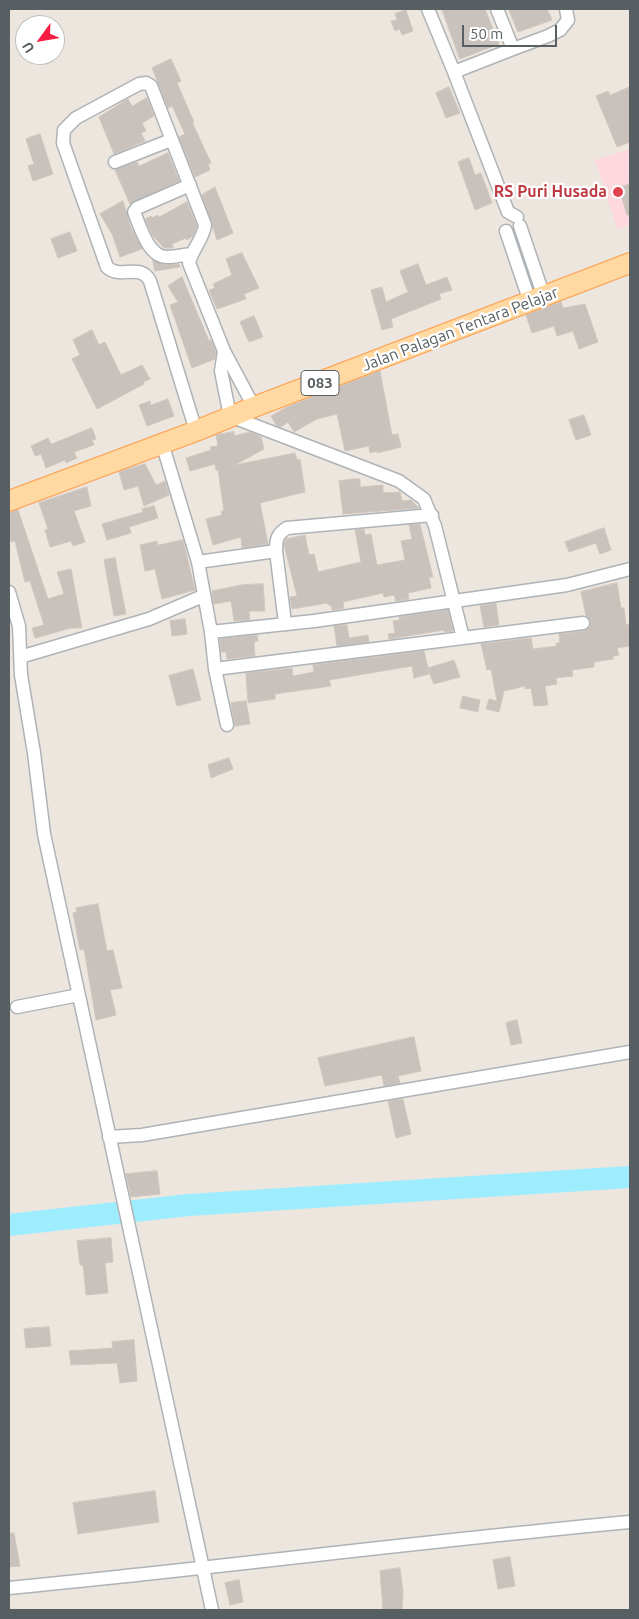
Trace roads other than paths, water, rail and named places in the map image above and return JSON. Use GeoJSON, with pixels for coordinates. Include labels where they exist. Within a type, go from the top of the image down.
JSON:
{"type":"FeatureCollection","features":[{"type":"Feature","properties":{"kind":"main road","name":"Jalan Palagan Tentara Pelajar"},"geometry":{"type":"LineString","coordinates":[[9,501],[196,432],[230,416],[630,263]]}},
{"type":"Feature","properties":{"kind":"street"},"geometry":{"type":"LineString","coordinates":[[428,9],[511,222],[537,299]]}},
{"type":"Feature","properties":{"kind":"street"},"geometry":{"type":"LineString","coordinates":[[497,9],[513,49]]}},
{"type":"Feature","properties":{"kind":"street"},"geometry":{"type":"LineString","coordinates":[[454,72],[560,30],[568,20],[566,9]]}},
{"type":"Feature","properties":{"kind":"street"},"geometry":{"type":"LineString","coordinates":[[196,432],[150,281],[146,274],[141,271],[118,273],[112,272],[108,267],[63,143],[64,130],[76,118],[139,84],[146,83],[151,86],[205,225],[204,235],[191,254],[189,262],[224,351],[254,407]]}},
{"type":"Feature","properties":{"kind":"street"},"geometry":{"type":"LineString","coordinates":[[115,162],[171,140]]}},
{"type":"Feature","properties":{"kind":"street"},"geometry":{"type":"LineString","coordinates":[[190,185],[137,208],[134,212],[146,241],[161,256],[166,258],[191,254]]}},
{"type":"Feature","properties":{"kind":"street"},"geometry":{"type":"LineString","coordinates":[[224,351],[221,371],[230,416],[399,481],[424,499],[432,515],[456,600],[463,638]]}},
{"type":"Feature","properties":{"kind":"street"},"geometry":{"type":"LineString","coordinates":[[162,443],[198,562],[211,632],[215,669],[227,725]]}},
{"type":"Feature","properties":{"kind":"street"},"geometry":{"type":"LineString","coordinates":[[285,623],[276,551],[276,540],[279,532],[287,528],[432,515]]}},
{"type":"Feature","properties":{"kind":"street"},"geometry":{"type":"LineString","coordinates":[[198,562],[276,551]]}},
{"type":"Feature","properties":{"kind":"street"},"geometry":{"type":"LineString","coordinates":[[211,632],[567,585],[630,569]]}},
{"type":"Feature","properties":{"kind":"street"},"geometry":{"type":"LineString","coordinates":[[9,592],[19,626],[21,675],[34,753],[44,834],[212,1610]]}},
{"type":"Feature","properties":{"kind":"street"},"geometry":{"type":"LineString","coordinates":[[20,657],[149,619],[203,596]]}},
{"type":"Feature","properties":{"kind":"street"},"geometry":{"type":"LineString","coordinates":[[215,669],[583,623]]}},
{"type":"Feature","properties":{"kind":"street"},"geometry":{"type":"LineString","coordinates":[[16,1006],[79,995]]}},
{"type":"Feature","properties":{"kind":"street"},"geometry":{"type":"LineString","coordinates":[[110,1137],[142,1135],[630,1052]]}},
{"type":"Feature","properties":{"kind":"street"},"geometry":{"type":"LineString","coordinates":[[9,1588],[203,1569],[452,1539],[630,1522]]}},
{"type":"Feature","properties":{"kind":"waterway"},"geometry":{"type":"LineString","coordinates":[[9,1225],[189,1205],[630,1177]]}},
{"type":"Feature","properties":{"kind":"place","name":"RS Puri Husada"},"geometry":{"type":"Point","coordinates":[618,192]}}]}
